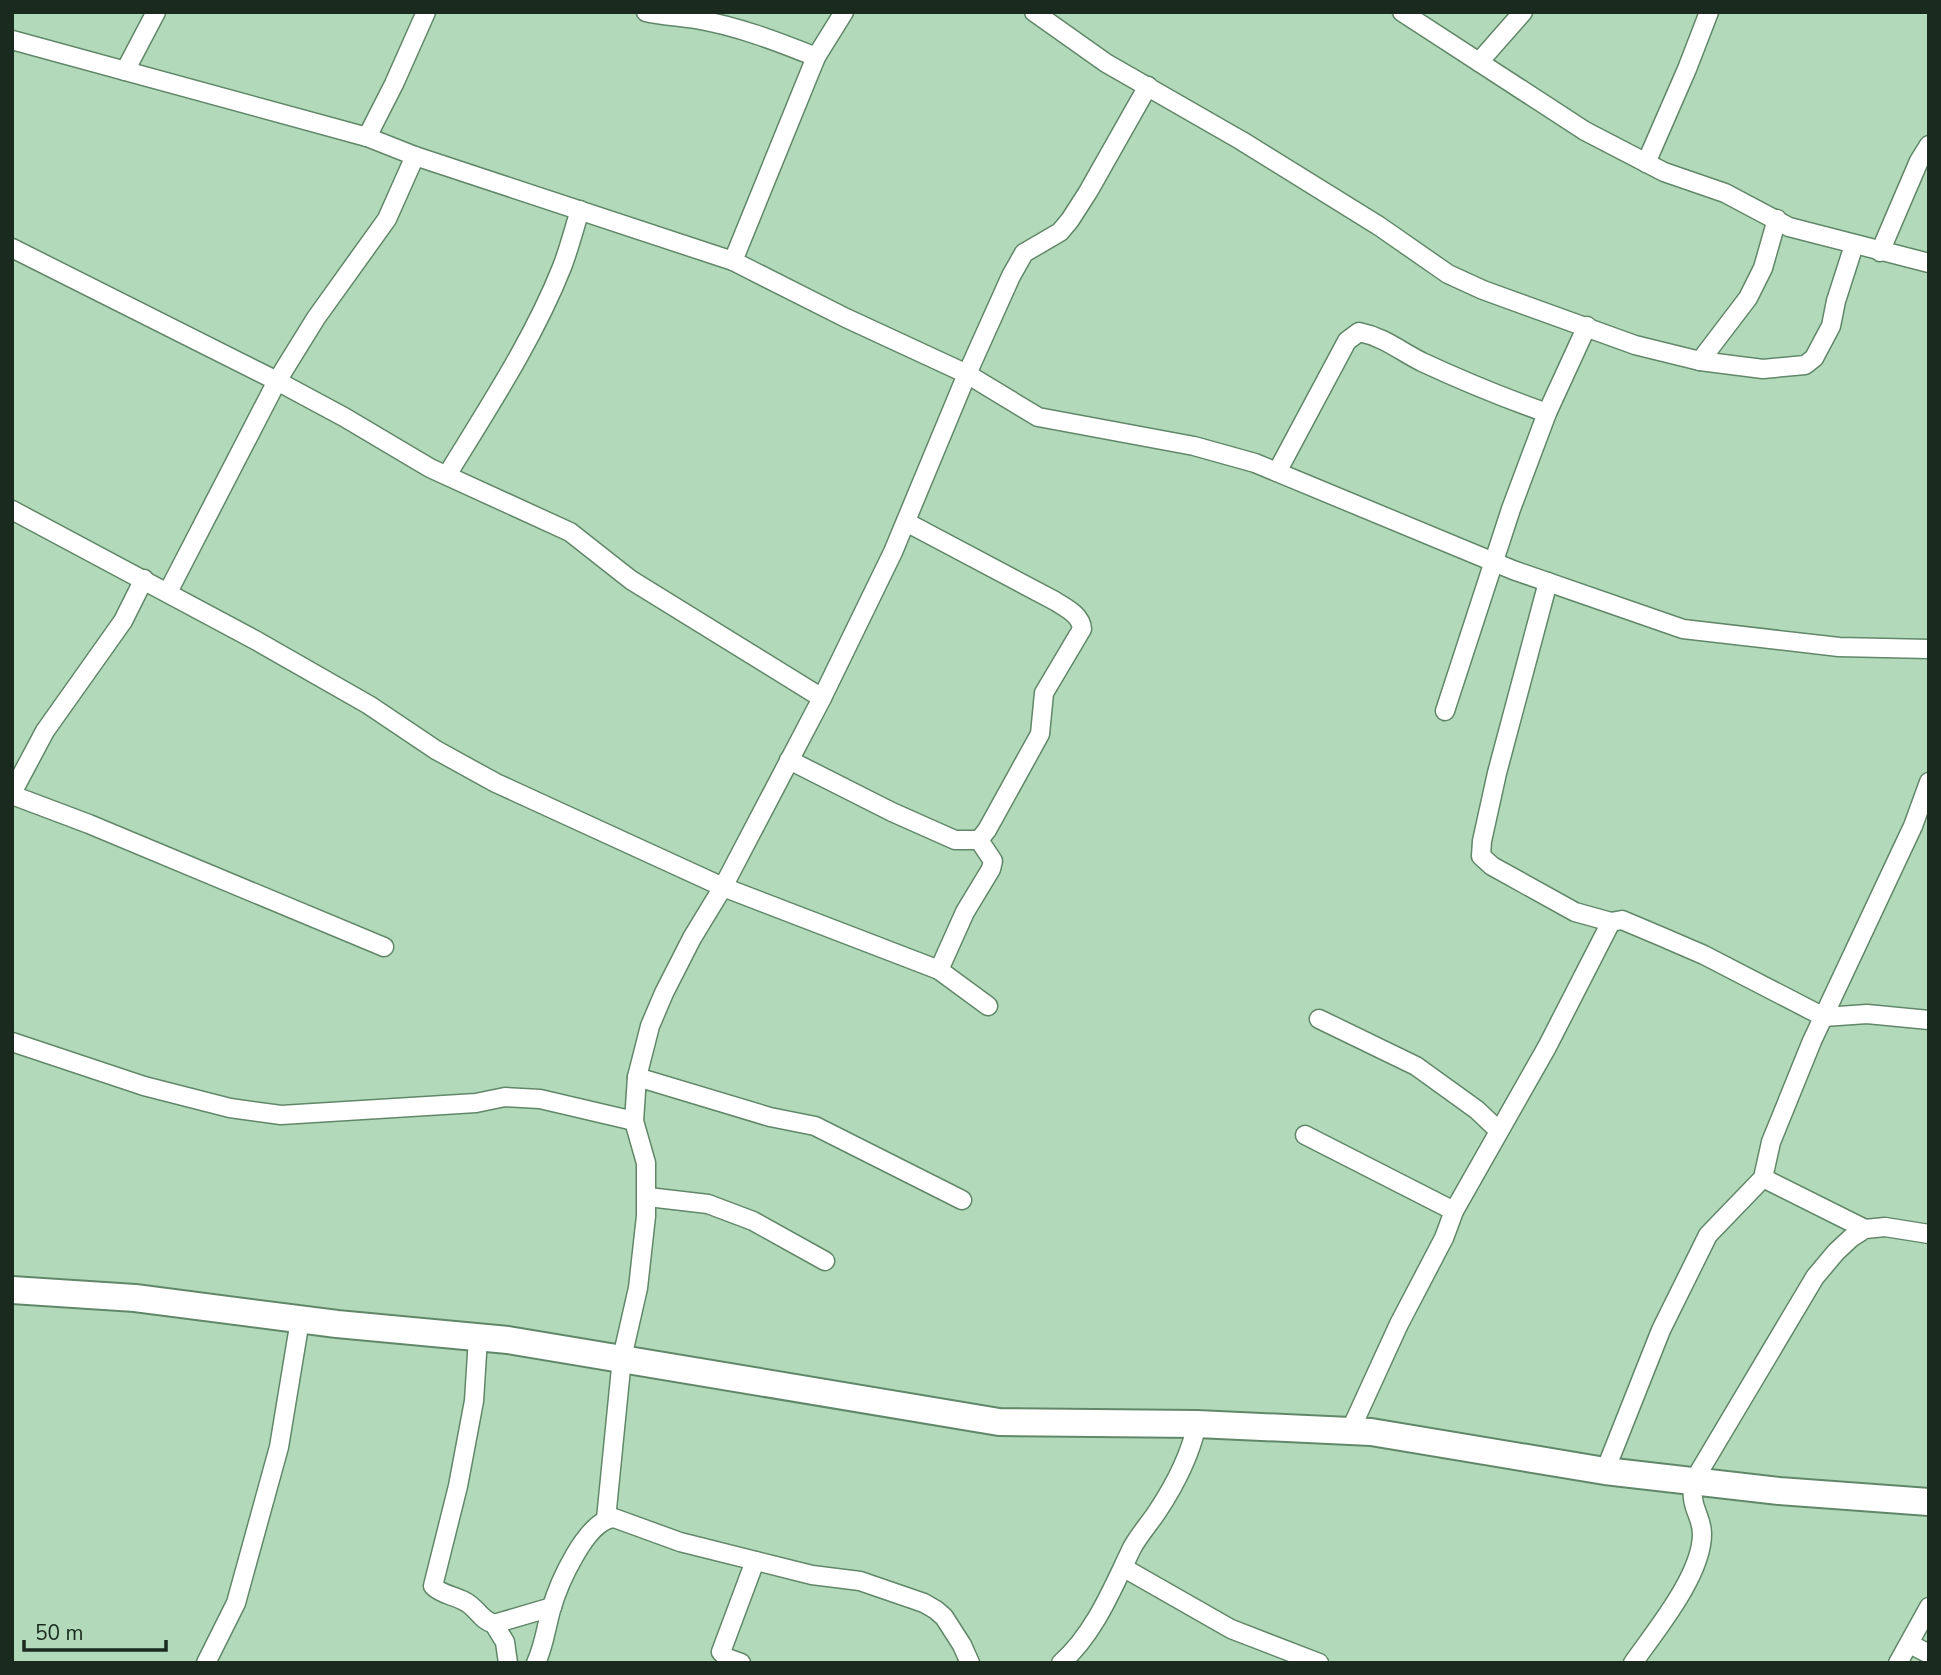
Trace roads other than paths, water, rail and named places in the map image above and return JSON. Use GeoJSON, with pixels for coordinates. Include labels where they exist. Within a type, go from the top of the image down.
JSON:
{"type":"FeatureCollection","features":[{"type":"Feature","properties":{"kind":"street"},"geometry":{"type":"LineString","coordinates":[[125,71],[156,12]]}},
{"type":"Feature","properties":{"kind":"street"},"geometry":{"type":"LineString","coordinates":[[367,137],[426,12]]}},
{"type":"Feature","properties":{"kind":"street"},"geometry":{"type":"LineString","coordinates":[[646,12],[734,28],[763,36],[816,57]]}},
{"type":"Feature","properties":{"kind":"street"},"geometry":{"type":"LineString","coordinates":[[733,261],[816,57],[844,12]]}},
{"type":"Feature","properties":{"kind":"street"},"geometry":{"type":"LineString","coordinates":[[1402,12],[1585,131],[1664,172],[1725,193],[1789,227],[1929,263]]}},
{"type":"Feature","properties":{"kind":"street"},"geometry":{"type":"LineString","coordinates":[[1479,62],[1524,12]]}},
{"type":"Feature","properties":{"kind":"street"},"geometry":{"type":"LineString","coordinates":[[1646,163],[1709,12]]}},
{"type":"Feature","properties":{"kind":"street"},"geometry":{"type":"LineString","coordinates":[[1046,16],[1106,63],[1242,141],[1379,226],[1448,275],[1635,345],[1700,361],[1763,369],[1805,365],[1814,358],[1831,326],[1854,244]]}},
{"type":"Feature","properties":{"kind":"street"},"geometry":{"type":"LineString","coordinates":[[12,40],[367,137],[415,156],[733,261],[846,318],[967,374],[1038,416],[1194,446],[1255,463],[1495,562],[1683,629],[1839,647],[1929,649]]}},
{"type":"Feature","properties":{"kind":"street"},"geometry":{"type":"LineString","coordinates":[[537,1663],[552,1607],[577,1551],[606,1519],[622,1358],[638,1288],[648,1197],[646,1163],[634,1121],[637,1077],[650,1026],[663,993],[723,887],[888,565],[999,300],[1024,253],[1060,232],[1070,220],[1148,86]]}},
{"type":"Feature","properties":{"kind":"street"},"geometry":{"type":"LineString","coordinates":[[1880,251],[1919,161],[1929,145]]}},
{"type":"Feature","properties":{"kind":"street"},"geometry":{"type":"LineString","coordinates":[[167,592],[277,381],[316,318],[387,219],[415,156]]}},
{"type":"Feature","properties":{"kind":"street"},"geometry":{"type":"LineString","coordinates":[[447,475],[506,378],[550,294],[563,265],[580,210]]}},
{"type":"Feature","properties":{"kind":"street"},"geometry":{"type":"LineString","coordinates":[[1700,361],[1748,298],[1763,268],[1777,219]]}},
{"type":"Feature","properties":{"kind":"street"},"geometry":{"type":"LineString","coordinates":[[12,248],[277,381],[447,475],[570,532],[631,580],[822,698]]}},
{"type":"Feature","properties":{"kind":"street"},"geometry":{"type":"LineString","coordinates":[[1445,710],[1511,509],[1547,413],[1587,326]]}},
{"type":"Feature","properties":{"kind":"street"},"geometry":{"type":"LineString","coordinates":[[1277,472],[1347,341],[1359,332],[1389,342],[1418,360],[1488,393],[1547,413]]}},
{"type":"Feature","properties":{"kind":"street"},"geometry":{"type":"LineString","coordinates":[[12,510],[144,579],[369,705],[436,750],[496,783],[723,887],[939,970],[988,1006]]}},
{"type":"Feature","properties":{"kind":"street"},"geometry":{"type":"LineString","coordinates":[[906,522],[1044,595],[1074,613],[1081,622],[1082,629],[1044,693],[1040,734],[1015,783],[979,840]]}},
{"type":"Feature","properties":{"kind":"street"},"geometry":{"type":"LineString","coordinates":[[144,579],[123,621],[17,767],[12,794],[384,947]]}},
{"type":"Feature","properties":{"kind":"street"},"geometry":{"type":"LineString","coordinates":[[1548,582],[1497,773],[1481,856],[1492,866],[1575,912],[1611,922],[1622,920],[1682,946],[1824,1017],[1867,1014],[1929,1020]]}},
{"type":"Feature","properties":{"kind":"street"},"geometry":{"type":"LineString","coordinates":[[789,760],[892,812],[955,840],[979,840]]}},
{"type":"Feature","properties":{"kind":"street"},"geometry":{"type":"LineString","coordinates":[[1605,1471],[1661,1330],[1708,1235],[1763,1178],[1771,1142],[1812,1041],[1913,826],[1929,782]]}},
{"type":"Feature","properties":{"kind":"street"},"geometry":{"type":"LineString","coordinates":[[939,970],[965,912],[991,869],[993,861],[979,840]]}},
{"type":"Feature","properties":{"kind":"street"},"geometry":{"type":"LineString","coordinates":[[1350,1431],[1399,1324],[1444,1238],[1454,1211],[1547,1047],[1611,922]]}},
{"type":"Feature","properties":{"kind":"street"},"geometry":{"type":"LineString","coordinates":[[1319,1019],[1416,1066],[1477,1110],[1498,1130]]}},
{"type":"Feature","properties":{"kind":"street"},"geometry":{"type":"LineString","coordinates":[[12,1042],[144,1086],[230,1108],[281,1115],[476,1104],[505,1097],[540,1099],[634,1121]]}},
{"type":"Feature","properties":{"kind":"street"},"geometry":{"type":"LineString","coordinates":[[637,1077],[770,1117],[815,1126],[962,1200]]}},
{"type":"Feature","properties":{"kind":"street"},"geometry":{"type":"LineString","coordinates":[[1305,1135],[1454,1211]]}},
{"type":"Feature","properties":{"kind":"street"},"geometry":{"type":"LineString","coordinates":[[1763,1178],[1865,1229]]}},
{"type":"Feature","properties":{"kind":"street"},"geometry":{"type":"LineString","coordinates":[[648,1197],[708,1204],[753,1221],[824,1261]]}},
{"type":"Feature","properties":{"kind":"street"},"geometry":{"type":"LineString","coordinates":[[1633,1663],[1672,1608],[1699,1556],[1701,1519],[1692,1500],[1693,1482],[1815,1277],[1851,1238],[1865,1229],[1885,1227],[1929,1234]]}},
{"type":"Feature","properties":{"kind":"street"},"geometry":{"type":"LineString","coordinates":[[12,1290],[135,1298],[300,1320],[478,1338],[622,1358],[999,1422],[1197,1424],[1350,1431],[1693,1482],[1929,1502]]}},
{"type":"Feature","properties":{"kind":"street"},"geometry":{"type":"LineString","coordinates":[[206,1663],[236,1603],[279,1447],[300,1320]]}},
{"type":"Feature","properties":{"kind":"street"},"geometry":{"type":"LineString","coordinates":[[478,1338],[474,1401],[458,1486],[433,1586],[437,1591],[464,1601],[472,1606],[485,1622],[494,1624],[552,1607]]}},
{"type":"Feature","properties":{"kind":"street"},"geometry":{"type":"LineString","coordinates":[[1062,1663],[1072,1654],[1087,1632],[1124,1568],[1133,1546],[1174,1484],[1193,1442],[1197,1424]]}},
{"type":"Feature","properties":{"kind":"street"},"geometry":{"type":"LineString","coordinates":[[606,1519],[614,1518],[680,1542],[812,1575],[860,1581],[924,1603],[936,1609],[944,1618],[971,1663]]}},
{"type":"Feature","properties":{"kind":"street"},"geometry":{"type":"LineString","coordinates":[[741,1663],[727,1658],[721,1652],[755,1561]]}},
{"type":"Feature","properties":{"kind":"street"},"geometry":{"type":"LineString","coordinates":[[1124,1568],[1231,1629],[1319,1663]]}},
{"type":"Feature","properties":{"kind":"street"},"geometry":{"type":"LineString","coordinates":[[1899,1663],[1929,1607]]}},
{"type":"Feature","properties":{"kind":"street"},"geometry":{"type":"LineString","coordinates":[[494,1624],[505,1642],[508,1663]]}},
{"type":"Feature","properties":{"kind":"street"},"geometry":{"type":"LineString","coordinates":[[1910,1644],[1929,1654]]}}]}
